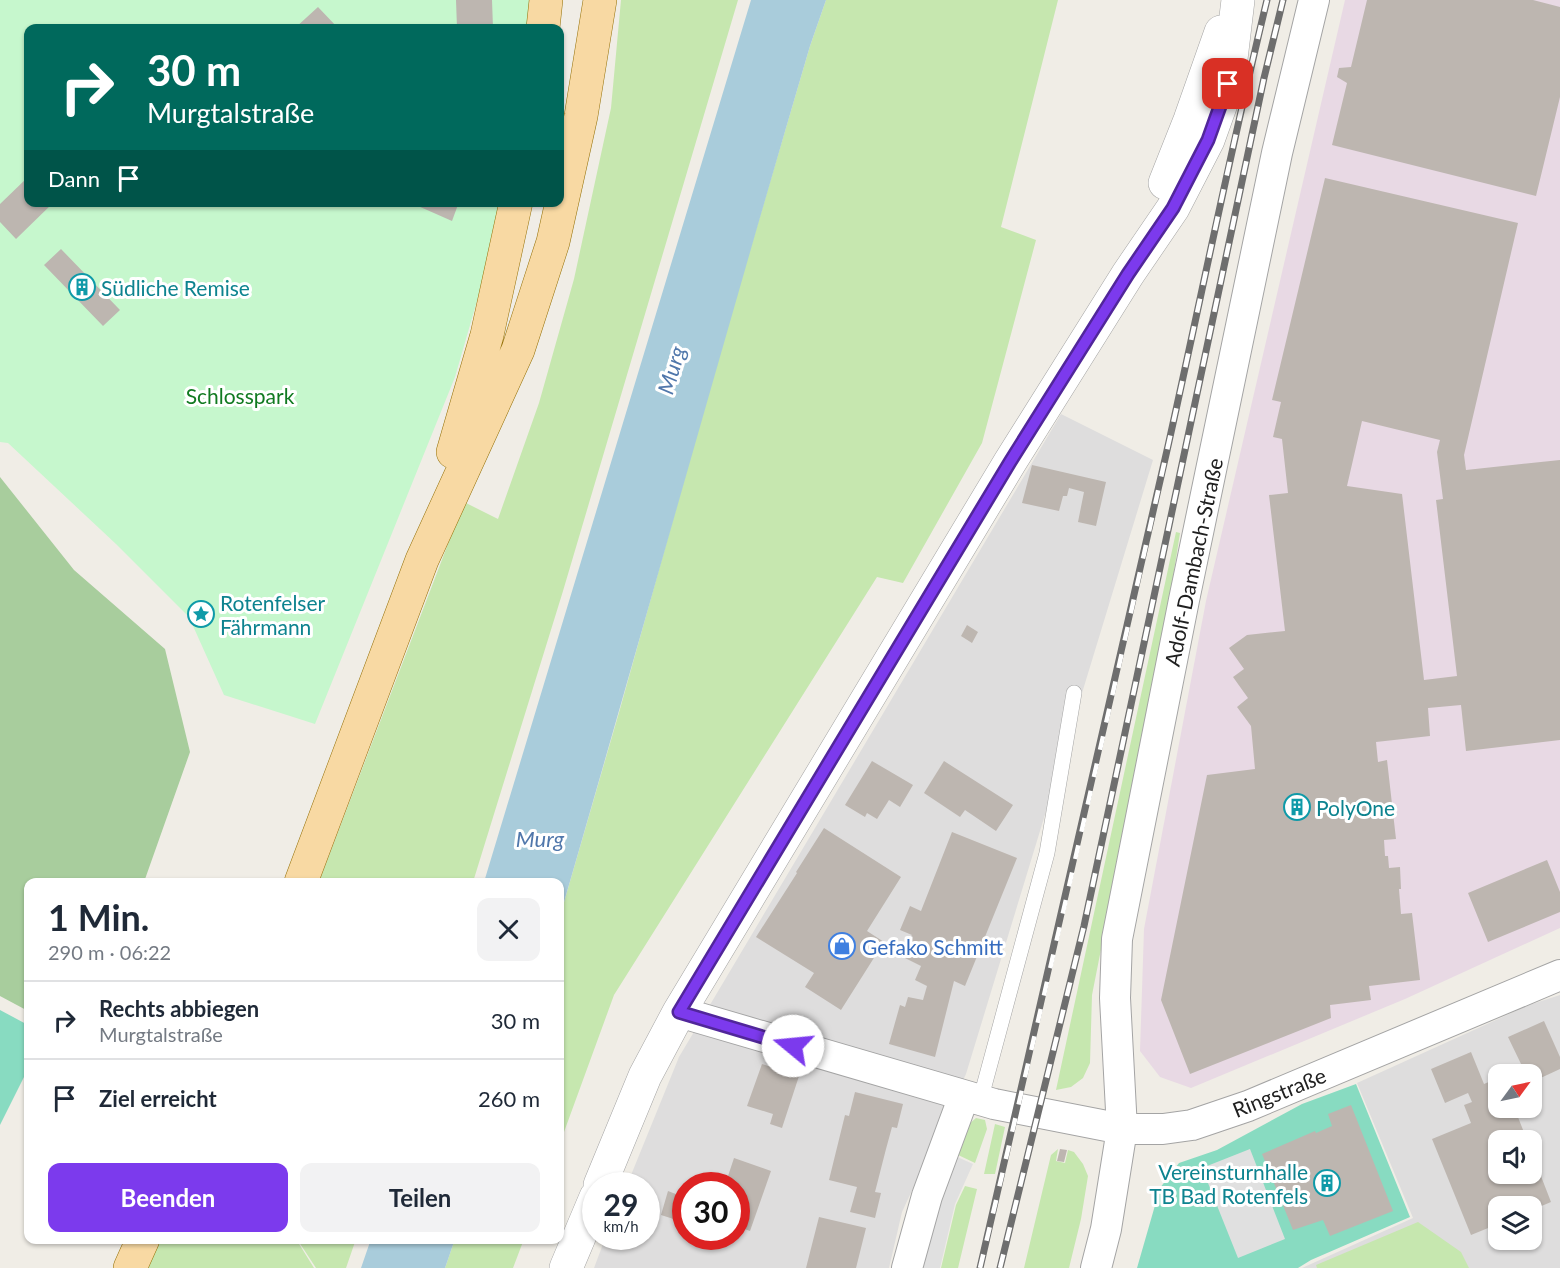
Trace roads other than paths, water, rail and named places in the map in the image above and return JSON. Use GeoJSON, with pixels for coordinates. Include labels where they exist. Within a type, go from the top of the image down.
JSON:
{"type":"FeatureCollection","features":[{"type":"Feature","properties":{"kind":"main road"},"geometry":{"type":"LineString","coordinates":[[543,24],[546,0]]}},
{"type":"Feature","properties":{"kind":"main road"},"geometry":{"type":"LineString","coordinates":[[564,192],[581,116],[600,0]]}},
{"type":"Feature","properties":{"kind":"main road"},"geometry":{"type":"LineString","coordinates":[[422,560],[487,335],[515,207]]}},
{"type":"Feature","properties":{"kind":"main road"},"geometry":{"type":"LineString","coordinates":[[303,878],[422,560],[518,350],[553,242],[561,207]]}},
{"type":"Feature","properties":{"kind":"main road"},"geometry":{"type":"LineString","coordinates":[[130,1268],[141,1244]]}},
{"type":"Feature","properties":{"kind":"street"},"geometry":{"type":"LineString","coordinates":[[1128,274],[1190,120],[1233,0]]}},
{"type":"Feature","properties":{"kind":"street"},"geometry":{"type":"LineString","coordinates":[[605,1172],[645,1076],[679,1012],[1010,462],[1128,274],[1173,208],[1208,140],[1228,84],[1238,0]]}},
{"type":"Feature","properties":{"kind":"street","name":"Adolf-Dambach-Straße"},"geometry":{"type":"LineString","coordinates":[[1122,1129],[1115,998],[1117,939],[1184,600],[1277,153],[1314,0]]}},
{"type":"Feature","properties":{"kind":"street","name":"Ringstraße"},"geometry":{"type":"LineString","coordinates":[[679,1012],[972,1099],[1122,1129],[1163,1129],[1192,1125],[1220,1116],[1560,975]]}},
{"type":"Feature","properties":{"kind":"street"},"geometry":{"type":"LineString","coordinates":[[907,1268],[927,1196],[972,1099]]}},
{"type":"Feature","properties":{"kind":"street"},"geometry":{"type":"LineString","coordinates":[[1096,1268],[1106,1229],[1122,1129]]}},
{"type":"Feature","properties":{"kind":"street"},"geometry":{"type":"LineString","coordinates":[[566,1268],[582,1230]]}},
{"type":"Feature","properties":{"kind":"lane"},"geometry":{"type":"LineString","coordinates":[[972,1099],[1047,853],[1074,693]]}},
{"type":"Feature","properties":{"kind":"water","name":"Murg"},"geometry":{"type":"Polygon","coordinates":[[[751,0],[826,0],[778,154],[564,902],[564,878],[485,878],[751,0]]]}},
{"type":"Feature","properties":{"kind":"water"},"geometry":{"type":"Polygon","coordinates":[[[369,1244],[453,1244],[445,1268],[361,1268],[369,1244]]]}},
{"type":"Feature","properties":{"kind":"railway"},"geometry":{"type":"LineString","coordinates":[[980,1268],[1099,755],[1267,0]]}},
{"type":"Feature","properties":{"kind":"railway"},"geometry":{"type":"LineString","coordinates":[[1000,1268],[1084,926],[1264,78],[1283,0]]}},
{"type":"Feature","properties":{"kind":"place","name":"Südliche Remise"},"geometry":{"type":"Point","coordinates":[82,287]}},
{"type":"Feature","properties":{"kind":"place","name":"Rotenfelser Fährmann"},"geometry":{"type":"Point","coordinates":[201,614]}},
{"type":"Feature","properties":{"kind":"place","name":"PolyOne"},"geometry":{"type":"Point","coordinates":[1297,807]}},
{"type":"Feature","properties":{"kind":"place","name":"Gefako Schmitt"},"geometry":{"type":"Point","coordinates":[842,946]}},
{"type":"Feature","properties":{"kind":"place","name":"Vereinsturnhalle TB Bad Rotenfels"},"geometry":{"type":"Point","coordinates":[1327,1183]}},
{"type":"Feature","properties":{"kind":"park label","name":"Schlosspark"},"geometry":{"type":"Point","coordinates":[240,395]}}]}
